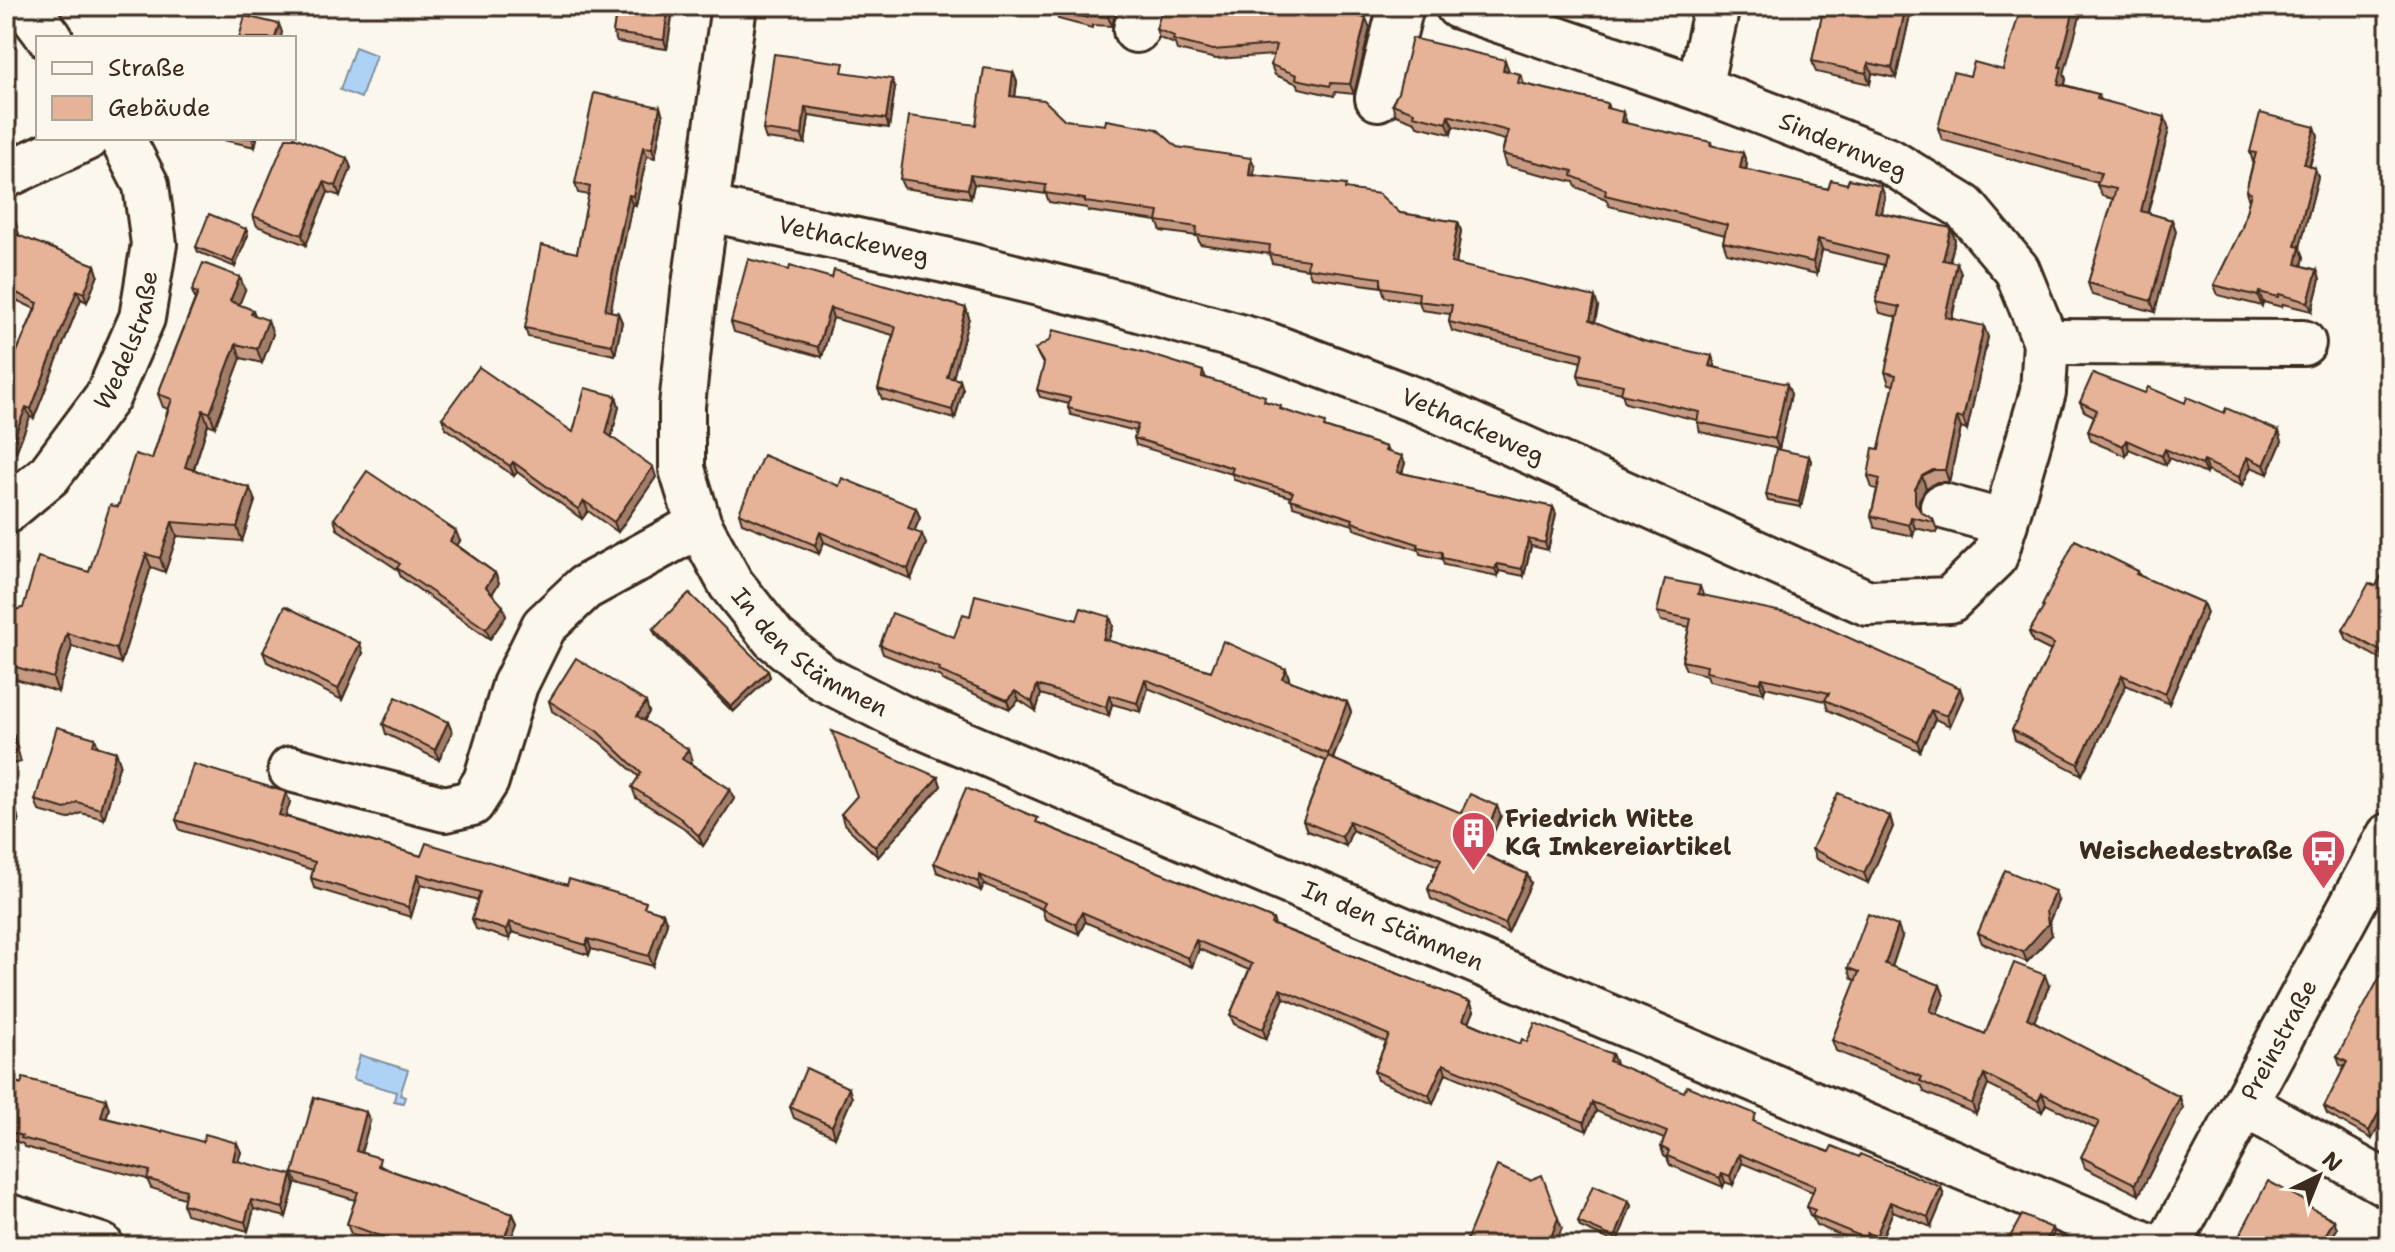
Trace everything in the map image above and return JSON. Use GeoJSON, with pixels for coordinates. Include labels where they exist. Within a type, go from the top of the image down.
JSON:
{"type":"FeatureCollection","features":[{"type":"Feature","properties":{"kind":"street"},"geometry":{"type":"LineString","coordinates":[[26,6],[48,36]]}},
{"type":"Feature","properties":{"kind":"street","name":"In den Stämmen"},"geometry":{"type":"LineString","coordinates":[[734,6],[705,208],[682,406],[682,469],[699,525],[731,584],[774,638],[823,678],[900,717],[2149,1246]]}},
{"type":"Feature","properties":{"kind":"street"},"geometry":{"type":"LineString","coordinates":[[1378,98],[1401,6]]}},
{"type":"Feature","properties":{"kind":"street","name":"Sindernweg"},"geometry":{"type":"LineString","coordinates":[[1458,6],[1699,88],[1889,161],[1964,207],[2017,270],[2046,342]]}},
{"type":"Feature","properties":{"kind":"street"},"geometry":{"type":"LineString","coordinates":[[1699,88],[1717,6]]}},
{"type":"Feature","properties":{"kind":"street"},"geometry":{"type":"LineString","coordinates":[[6,175],[82,140]]}},
{"type":"Feature","properties":{"kind":"street","name":"Wedelstraße"},"geometry":{"type":"LineString","coordinates":[[6,511],[49,475],[108,396],[142,318],[154,244],[146,185],[123,140]]}},
{"type":"Feature","properties":{"kind":"street","name":"Vethackeweg"},"geometry":{"type":"LineString","coordinates":[[705,208],[949,261],[1103,299],[1268,345],[1420,402],[1868,603],[1950,600],[1995,556],[2043,392],[2046,342]]}},
{"type":"Feature","properties":{"kind":"street"},"geometry":{"type":"LineString","coordinates":[[2046,342],[2303,343]]}},
{"type":"Feature","properties":{"kind":"street"},"geometry":{"type":"LineString","coordinates":[[1943,506],[2005,523]]}},
{"type":"Feature","properties":{"kind":"street"},"geometry":{"type":"LineString","coordinates":[[291,769],[445,809],[472,803],[486,781],[515,685],[544,626],[584,588],[699,525]]}},
{"type":"Feature","properties":{"kind":"street","name":"Preinstraße"},"geometry":{"type":"LineString","coordinates":[[2168,1246],[2389,836]]}},
{"type":"Feature","properties":{"kind":"street"},"geometry":{"type":"LineString","coordinates":[[2246,1105],[2389,1185]]}},
{"type":"Feature","properties":{"kind":"street"},"geometry":{"type":"LineString","coordinates":[[6,1216],[101,1246]]}},
{"type":"Feature","properties":{"kind":"water"},"geometry":{"type":"Polygon","coordinates":[[[355,47],[376,55],[361,98],[340,90],[355,47]]]}},
{"type":"Feature","properties":{"kind":"water"},"geometry":{"type":"Polygon","coordinates":[[[360,1055],[408,1070],[400,1095],[405,1097],[403,1103],[394,1101],[396,1092],[353,1079],[360,1055]]]}},
{"type":"Feature","properties":{"kind":"building"},"geometry":{"type":"Polygon","coordinates":[[[617,6],[668,6],[664,40],[613,33],[617,6]]]}},
{"type":"Feature","properties":{"kind":"building"},"geometry":{"type":"Polygon","coordinates":[[[1055,6],[1111,6],[1108,17],[1089,15],[1088,18],[1054,9],[1055,6]]]}},
{"type":"Feature","properties":{"kind":"building"},"geometry":{"type":"Polygon","coordinates":[[[1163,6],[1314,6],[1366,18],[1350,84],[1331,83],[1330,86],[1296,79],[1297,75],[1271,65],[1276,45],[1213,50],[1173,40],[1174,36],[1156,29],[1163,6]]]}},
{"type":"Feature","properties":{"kind":"building"},"geometry":{"type":"Polygon","coordinates":[[[1824,6],[1906,6],[1892,68],[1868,63],[1866,73],[1812,61],[1824,6]]]}},
{"type":"Feature","properties":{"kind":"building"},"geometry":{"type":"Polygon","coordinates":[[[2021,6],[2075,6],[2059,67],[2062,67],[2058,84],[2098,94],[2097,99],[2165,117],[2141,211],[2172,220],[2151,301],[2088,283],[2116,189],[2097,185],[2101,173],[1938,128],[1953,72],[1970,76],[1974,62],[2003,70],[2021,6]]]}},
{"type":"Feature","properties":{"kind":"building"},"geometry":{"type":"Polygon","coordinates":[[[245,16],[279,24],[276,36],[240,36],[245,16]]]}},
{"type":"Feature","properties":{"kind":"building"},"geometry":{"type":"Polygon","coordinates":[[[1412,38],[1505,60],[1503,70],[1520,74],[1518,83],[1607,103],[1606,108],[1623,112],[1621,122],[1711,142],[1710,145],[1743,153],[1740,168],[1828,189],[1831,180],[1847,184],[1849,179],[1881,186],[1875,212],[1951,228],[1943,260],[1957,263],[1945,317],[1984,326],[1963,419],[1957,417],[1945,470],[1933,470],[1922,476],[1915,489],[1915,502],[1933,522],[1911,517],[1909,525],[1871,516],[1880,479],[1868,476],[1873,448],[1879,449],[1896,375],[1885,372],[1900,307],[1876,302],[1886,256],[1818,239],[1813,262],[1723,242],[1727,225],[1605,195],[1606,190],[1572,176],[1573,171],[1502,154],[1508,131],[1448,115],[1447,123],[1413,115],[1414,112],[1392,104],[1398,93],[1412,38]]]}},
{"type":"Feature","properties":{"kind":"building"},"geometry":{"type":"Polygon","coordinates":[[[774,54],[844,63],[842,72],[892,79],[886,119],[805,107],[802,135],[763,130],[774,54]]]}},
{"type":"Feature","properties":{"kind":"building"},"geometry":{"type":"Polygon","coordinates":[[[984,68],[1013,72],[1010,96],[1044,100],[1065,120],[1105,125],[1106,120],[1157,129],[1177,147],[1251,158],[1249,175],[1346,185],[1345,189],[1379,194],[1400,213],[1458,222],[1451,263],[1595,297],[1590,320],[1643,341],[1712,356],[1709,366],[1787,384],[1775,439],[1697,422],[1699,412],[1621,394],[1623,385],[1578,375],[1583,353],[1449,322],[1452,305],[1418,301],[1419,293],[1381,287],[1381,278],[1307,268],[1308,260],[1269,254],[1270,245],[1196,235],[1197,227],[1157,221],[1159,212],[1045,193],[1046,185],[970,175],[968,189],[900,179],[909,116],[976,125],[984,68]]]}},
{"type":"Feature","properties":{"kind":"building"},"geometry":{"type":"Polygon","coordinates":[[[594,93],[660,107],[652,148],[643,147],[633,196],[629,195],[621,230],[605,310],[618,313],[612,345],[525,328],[541,245],[577,253],[590,187],[575,183],[594,93]]]}},
{"type":"Feature","properties":{"kind":"building"},"geometry":{"type":"Polygon","coordinates":[[[2260,113],[2315,127],[2304,164],[2315,168],[2295,246],[2300,247],[2296,264],[2317,270],[2308,302],[2279,294],[2278,297],[2259,292],[2258,296],[2214,285],[2242,228],[2251,193],[2246,191],[2256,153],[2250,152],[2260,113]]]}},
{"type":"Feature","properties":{"kind":"building"},"geometry":{"type":"Polygon","coordinates":[[[296,138],[347,158],[336,186],[324,182],[302,235],[253,216],[285,140],[296,138]]]}},
{"type":"Feature","properties":{"kind":"building"},"geometry":{"type":"Polygon","coordinates":[[[209,214],[246,229],[233,262],[196,247],[209,214]]]}},
{"type":"Feature","properties":{"kind":"building"},"geometry":{"type":"Polygon","coordinates":[[[6,221],[16,224],[12,233],[95,265],[84,293],[77,290],[31,409],[26,407],[12,442],[6,441],[6,368],[9,370],[38,303],[6,288],[6,221]]]}},
{"type":"Feature","properties":{"kind":"building"},"geometry":{"type":"Polygon","coordinates":[[[748,259],[789,270],[790,266],[832,278],[834,270],[966,308],[947,377],[960,380],[952,410],[878,389],[896,327],[830,308],[818,347],[731,322],[748,259]]]}},
{"type":"Feature","properties":{"kind":"building"},"geometry":{"type":"Polygon","coordinates":[[[203,263],[240,277],[230,301],[268,320],[257,349],[236,344],[210,413],[203,410],[185,467],[250,488],[237,527],[172,522],[160,558],[146,554],[116,649],[67,633],[53,678],[6,664],[6,612],[23,608],[38,557],[89,572],[110,505],[118,507],[135,454],[152,459],[172,399],[158,394],[198,293],[192,291],[203,263]]]}},
{"type":"Feature","properties":{"kind":"building"},"geometry":{"type":"Polygon","coordinates":[[[1053,330],[1136,350],[1203,371],[1202,377],[1265,396],[1264,401],[1281,406],[1280,409],[1325,423],[1324,427],[1386,447],[1385,451],[1402,456],[1397,472],[1553,507],[1545,543],[1528,539],[1522,569],[1497,564],[1495,569],[1442,558],[1442,552],[1418,547],[1418,544],[1352,522],[1353,519],[1290,499],[1293,492],[1231,473],[1233,468],[1134,438],[1138,425],[1068,408],[1070,398],[1037,390],[1044,364],[1035,349],[1050,340],[1053,330]]]}},
{"type":"Feature","properties":{"kind":"building"},"geometry":{"type":"Polygon","coordinates":[[[479,367],[573,432],[585,388],[616,396],[606,433],[653,467],[614,522],[584,501],[578,509],[513,462],[510,466],[442,418],[479,367]]]}},
{"type":"Feature","properties":{"kind":"building"},"geometry":{"type":"Polygon","coordinates":[[[2093,373],[2145,393],[2148,387],[2185,403],[2187,397],[2224,413],[2226,408],[2279,431],[2264,465],[2247,457],[2239,477],[2204,461],[2202,465],[2165,449],[2162,456],[2126,440],[2123,446],[2088,431],[2097,410],[2080,402],[2093,373]]]}},
{"type":"Feature","properties":{"kind":"building"},"geometry":{"type":"Polygon","coordinates":[[[1776,449],[1809,456],[1799,502],[1766,495],[1776,449]]]}},
{"type":"Feature","properties":{"kind":"building"},"geometry":{"type":"Polygon","coordinates":[[[763,455],[839,486],[842,478],[916,508],[908,529],[922,534],[908,569],[820,532],[815,545],[739,513],[763,455]]]}},
{"type":"Feature","properties":{"kind":"building"},"geometry":{"type":"Polygon","coordinates":[[[367,471],[456,531],[450,541],[495,573],[486,587],[503,606],[486,629],[397,568],[400,564],[334,519],[367,471]]]}},
{"type":"Feature","properties":{"kind":"building"},"geometry":{"type":"Polygon","coordinates":[[[2075,540],[2138,571],[2136,574],[2203,603],[2165,694],[2122,675],[2078,764],[2012,730],[2054,644],[2029,632],[2075,540]]]}},
{"type":"Feature","properties":{"kind":"building"},"geometry":{"type":"Polygon","coordinates":[[[2389,562],[2389,656],[2343,630],[2369,583],[2376,586],[2389,562]]]}},
{"type":"Feature","properties":{"kind":"building"},"geometry":{"type":"Polygon","coordinates":[[[1665,579],[1700,586],[1698,594],[1801,616],[1960,688],[1947,716],[1931,710],[1917,741],[1825,700],[1829,693],[1762,678],[1760,683],[1706,672],[1707,666],[1682,661],[1691,619],[1657,612],[1665,579]]]}},
{"type":"Feature","properties":{"kind":"building"},"geometry":{"type":"Polygon","coordinates":[[[689,593],[768,671],[731,707],[653,629],[689,593]]]}},
{"type":"Feature","properties":{"kind":"building"},"geometry":{"type":"Polygon","coordinates":[[[975,595],[1077,620],[1081,608],[1110,617],[1103,639],[1211,671],[1223,641],[1286,669],[1282,678],[1347,702],[1328,754],[1145,679],[1137,703],[1109,695],[1106,707],[1037,685],[1032,702],[1015,691],[1007,700],[939,671],[940,668],[880,645],[892,613],[954,637],[963,614],[970,616],[975,595]]]}},
{"type":"Feature","properties":{"kind":"building"},"geometry":{"type":"Polygon","coordinates":[[[285,606],[360,643],[338,689],[263,652],[285,606]]]}},
{"type":"Feature","properties":{"kind":"building"},"geometry":{"type":"Polygon","coordinates":[[[576,658],[646,702],[637,716],[688,749],[682,759],[730,789],[699,836],[680,818],[632,787],[641,773],[597,731],[549,701],[576,658]]]}},
{"type":"Feature","properties":{"kind":"building"},"geometry":{"type":"Polygon","coordinates":[[[396,697],[448,722],[435,750],[383,724],[396,697]]]}},
{"type":"Feature","properties":{"kind":"building"},"geometry":{"type":"Polygon","coordinates":[[[10,725],[17,751],[6,754],[6,726],[10,725]]]}},
{"type":"Feature","properties":{"kind":"building"},"geometry":{"type":"Polygon","coordinates":[[[57,727],[95,738],[93,745],[116,752],[100,809],[77,802],[65,809],[35,800],[57,727]]]}},
{"type":"Feature","properties":{"kind":"building"},"geometry":{"type":"Polygon","coordinates":[[[832,731],[938,777],[875,847],[841,814],[857,796],[832,731]]]}},
{"type":"Feature","properties":{"kind":"building"},"geometry":{"type":"Polygon","coordinates":[[[1328,757],[1461,813],[1470,794],[1497,806],[1478,852],[1527,874],[1505,924],[1428,889],[1441,859],[1349,821],[1342,837],[1303,821],[1328,757]]]}},
{"type":"Feature","properties":{"kind":"building"},"geometry":{"type":"Polygon","coordinates":[[[193,764],[286,792],[279,815],[421,856],[426,843],[567,885],[569,879],[646,902],[644,907],[663,913],[649,956],[588,939],[586,945],[509,922],[506,930],[472,919],[480,892],[418,874],[408,907],[311,878],[315,862],[176,820],[193,764]]]}},
{"type":"Feature","properties":{"kind":"building"},"geometry":{"type":"Polygon","coordinates":[[[6,774],[15,811],[6,814],[6,774]]]}},
{"type":"Feature","properties":{"kind":"building"},"geometry":{"type":"Polygon","coordinates":[[[966,788],[1038,818],[1036,822],[1273,919],[1271,924],[1470,1002],[1463,1020],[1520,1044],[1522,1039],[1527,1042],[1535,1023],[1612,1054],[1609,1061],[1684,1092],[1687,1086],[1756,1114],[1753,1121],[1791,1138],[1829,1152],[1832,1146],[1859,1157],[1860,1154],[1941,1187],[1928,1217],[1890,1202],[1876,1236],[1867,1233],[1865,1238],[1812,1216],[1815,1210],[1807,1207],[1815,1186],[1739,1154],[1730,1176],[1722,1173],[1720,1178],[1667,1156],[1669,1151],[1661,1147],[1667,1132],[1592,1102],[1584,1122],[1443,1064],[1429,1095],[1374,1071],[1389,1035],[1280,989],[1263,1029],[1230,1015],[1252,964],[1196,940],[1188,958],[1082,912],[1076,924],[1042,909],[1045,903],[980,875],[978,882],[934,863],[966,788]]]}},
{"type":"Feature","properties":{"kind":"building"},"geometry":{"type":"Polygon","coordinates":[[[1838,793],[1890,816],[1864,873],[1812,849],[1838,793]]]}},
{"type":"Feature","properties":{"kind":"building"},"geometry":{"type":"Polygon","coordinates":[[[2005,870],[2055,891],[2046,911],[2048,924],[2023,952],[1978,933],[2005,870]]]}},
{"type":"Feature","properties":{"kind":"building"},"geometry":{"type":"Polygon","coordinates":[[[1868,914],[1898,926],[1885,964],[1940,985],[1930,1011],[1985,1034],[2014,963],[2045,975],[2027,1018],[2180,1097],[2135,1184],[2081,1157],[2099,1122],[2042,1093],[2038,1101],[1984,1074],[1972,1104],[1920,1081],[1922,1077],[1832,1040],[1859,972],[1848,968],[1868,914]]]}},
{"type":"Feature","properties":{"kind":"building"},"geometry":{"type":"Polygon","coordinates":[[[2389,960],[2389,1058],[2379,1078],[2389,1083],[2389,1093],[2369,1131],[2324,1107],[2347,1062],[2337,1057],[2389,960]]]}},
{"type":"Feature","properties":{"kind":"building"},"geometry":{"type":"Polygon","coordinates":[[[806,1068],[849,1088],[832,1126],[790,1107],[806,1068]]]}},
{"type":"Feature","properties":{"kind":"building"},"geometry":{"type":"Polygon","coordinates":[[[6,1078],[21,1084],[23,1078],[106,1099],[101,1117],[203,1142],[205,1134],[237,1143],[233,1160],[292,1175],[283,1208],[251,1200],[245,1222],[183,1204],[186,1190],[147,1179],[150,1171],[21,1138],[6,1130],[6,1078]]]}},
{"type":"Feature","properties":{"kind":"building"},"geometry":{"type":"Polygon","coordinates":[[[314,1097],[366,1112],[356,1151],[380,1158],[378,1166],[513,1214],[504,1239],[528,1246],[408,1246],[347,1224],[358,1192],[293,1173],[314,1097]]]}},
{"type":"Feature","properties":{"kind":"building"},"geometry":{"type":"Polygon","coordinates":[[[1497,1166],[1530,1180],[1542,1175],[1558,1218],[1550,1240],[1546,1238],[1543,1246],[1464,1246],[1497,1166]]]}},
{"type":"Feature","properties":{"kind":"building"},"geometry":{"type":"Polygon","coordinates":[[[2268,1181],[2334,1220],[2319,1246],[2306,1246],[2290,1237],[2286,1246],[2234,1246],[2268,1181]]]}},
{"type":"Feature","properties":{"kind":"building"},"geometry":{"type":"Polygon","coordinates":[[[1593,1185],[1629,1201],[1615,1238],[1578,1222],[1593,1185]]]}},
{"type":"Feature","properties":{"kind":"building"},"geometry":{"type":"Polygon","coordinates":[[[2022,1215],[2052,1228],[2044,1246],[2005,1246],[2022,1215]]]}},
{"type":"Feature","properties":{"kind":"building"},"geometry":{"type":"Polygon","coordinates":[[[616,1239],[638,1246],[614,1246],[616,1239]]]}},
{"type":"Feature","properties":{"kind":"place","name":"Friedrich Witte KG Imkereiartikel"},"geometry":{"type":"Point","coordinates":[1474,872]}},
{"type":"Feature","properties":{"kind":"place","name":"Weischedestraße"},"geometry":{"type":"Point","coordinates":[2324,890]}}]}
